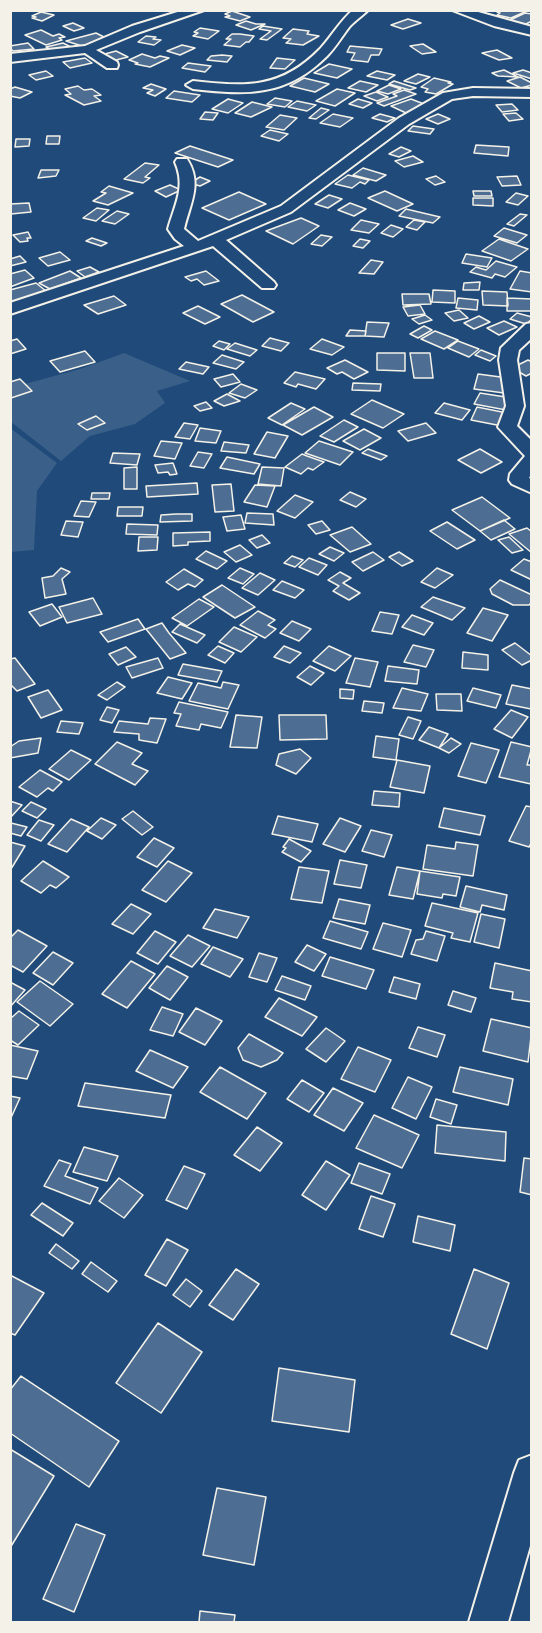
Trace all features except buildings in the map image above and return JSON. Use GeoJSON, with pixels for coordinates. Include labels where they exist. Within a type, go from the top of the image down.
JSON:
{"type":"FeatureCollection","features":[{"type":"Feature","properties":{"kind":"street"},"geometry":{"type":"LineString","coordinates":[[10,58],[87,49],[179,12],[198,10]]}},
{"type":"Feature","properties":{"kind":"street"},"geometry":{"type":"LineString","coordinates":[[193,85],[250,89],[277,86],[315,61],[349,19],[362,10]]}},
{"type":"Feature","properties":{"kind":"street"},"geometry":{"type":"LineString","coordinates":[[458,10],[531,31]]}},
{"type":"Feature","properties":{"kind":"street"},"geometry":{"type":"LineString","coordinates":[[87,49],[112,65]]}},
{"type":"Feature","properties":{"kind":"street"},"geometry":{"type":"LineString","coordinates":[[10,309],[216,240],[286,209],[404,121],[440,100],[459,93],[531,93]]}},
{"type":"Feature","properties":{"kind":"street"},"geometry":{"type":"LineString","coordinates":[[182,162],[189,188],[188,198],[176,229],[181,236],[196,247]]}},
{"type":"Feature","properties":{"kind":"street"},"geometry":{"type":"LineString","coordinates":[[216,240],[268,285]]}},
{"type":"Feature","properties":{"kind":"street"},"geometry":{"type":"LineString","coordinates":[[531,328],[510,348],[508,360],[515,406],[507,427],[531,452]]}},
{"type":"Feature","properties":{"kind":"street"},"geometry":{"type":"LineString","coordinates":[[531,459],[520,474],[519,480],[531,487]]}},
{"type":"Feature","properties":{"kind":"street"},"geometry":{"type":"LineString","coordinates":[[488,1623],[531,1473]]}},
{"type":"Feature","properties":{"kind":"shaded area"},"geometry":{"type":"Polygon","coordinates":[[[124,353],[190,381],[157,391],[165,403],[135,424],[90,436],[61,461],[11,422],[10,388],[80,369],[124,353]]]}},
{"type":"Feature","properties":{"kind":"shaded area"},"geometry":{"type":"Polygon","coordinates":[[[10,428],[57,463],[37,491],[34,550],[11,552],[10,428]]]}}]}
